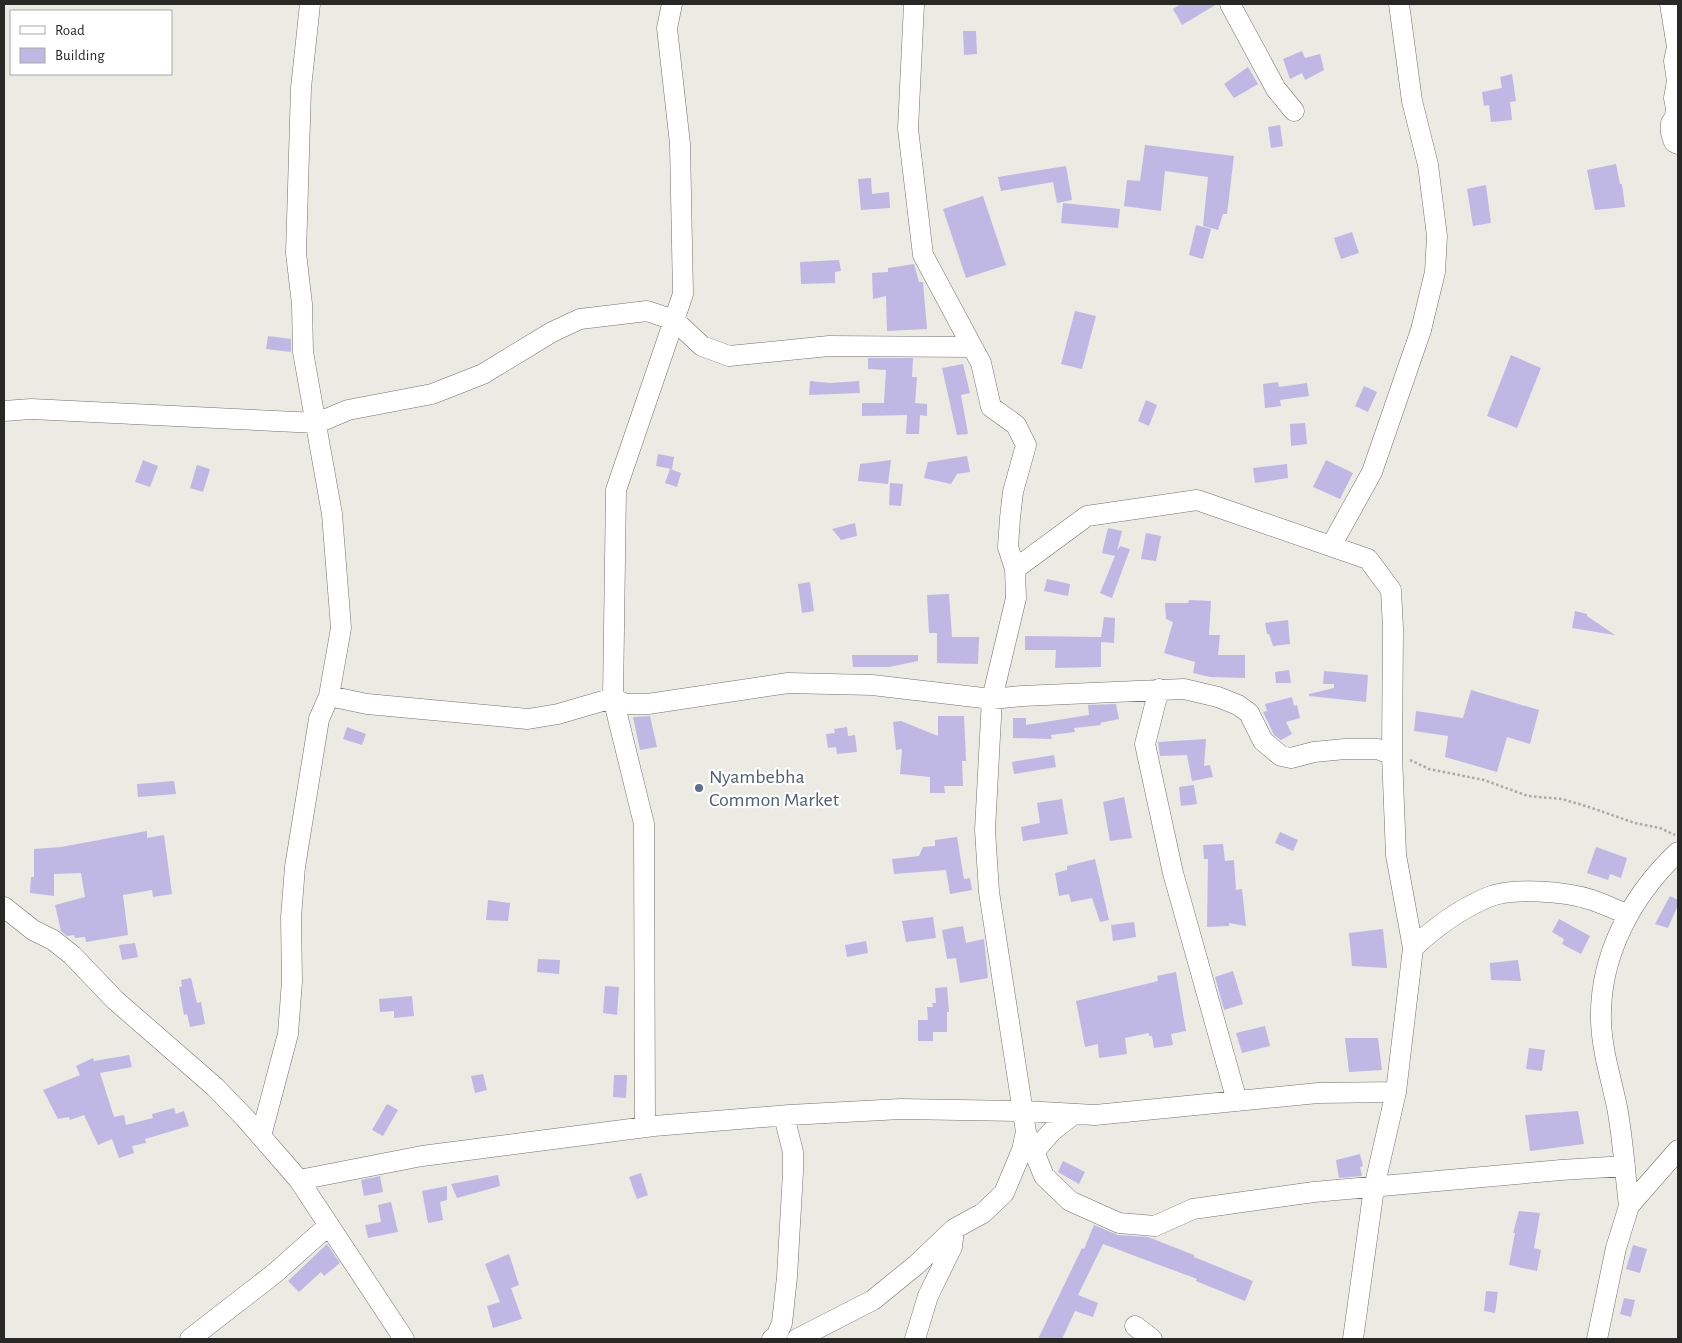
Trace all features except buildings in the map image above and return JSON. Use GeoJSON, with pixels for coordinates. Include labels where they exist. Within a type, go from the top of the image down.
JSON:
{"type":"FeatureCollection","features":[{"type":"Feature","properties":{"kind":"street"},"geometry":{"type":"LineString","coordinates":[[261,1136],[288,1034],[292,981],[291,917],[295,867],[319,719],[329,696],[341,628],[332,514],[303,352],[302,304],[296,254],[301,88],[310,4]]}},
{"type":"Feature","properties":{"kind":"street"},"geometry":{"type":"LineString","coordinates":[[645,1127],[644,824],[613,698],[616,490],[683,294],[680,144],[667,28],[672,4]]}},
{"type":"Feature","properties":{"kind":"street"},"geometry":{"type":"LineString","coordinates":[[914,4],[908,129],[923,255],[981,363],[991,407],[1016,425],[1026,445],[1013,492],[1010,518],[1008,547],[1016,569],[1016,598],[992,699],[985,830],[989,892],[1026,1132],[1044,1176],[1070,1201],[1119,1223],[1155,1226],[1194,1209],[1314,1192],[1625,1166]]}},
{"type":"Feature","properties":{"kind":"street"},"geometry":{"type":"LineString","coordinates":[[1230,4],[1276,89],[1294,111]]}},
{"type":"Feature","properties":{"kind":"street"},"geometry":{"type":"LineString","coordinates":[[1331,546],[1372,472],[1421,330],[1435,272],[1437,236],[1428,165],[1412,100],[1399,4]]}},
{"type":"Feature","properties":{"kind":"street"},"geometry":{"type":"LineString","coordinates":[[1670,4],[1677,47],[1674,61],[1676,81],[1674,98],[1676,108],[1675,117],[1671,123],[1671,133],[1674,142],[1678,144]]}},
{"type":"Feature","properties":{"kind":"street"},"geometry":{"type":"LineString","coordinates":[[4,412],[32,409],[316,423],[348,410],[432,394],[483,374],[552,332],[580,319],[647,310],[674,320],[702,346],[729,356],[829,346],[972,347]]}},
{"type":"Feature","properties":{"kind":"street"},"geometry":{"type":"LineString","coordinates":[[1016,569],[1087,516],[1197,500],[1368,559],[1390,590],[1393,628],[1392,755],[1396,855],[1413,948],[1396,1092],[1374,1188],[1353,1339]]}},
{"type":"Feature","properties":{"kind":"street"},"geometry":{"type":"LineString","coordinates":[[329,696],[367,704],[528,719],[558,714],[613,698],[626,704],[648,704],[788,683],[880,686],[992,699],[1184,689],[1218,696],[1238,705],[1248,713],[1262,741],[1281,756],[1291,758],[1314,752],[1370,749],[1378,749],[1392,755]]}},
{"type":"Feature","properties":{"kind":"street"},"geometry":{"type":"LineString","coordinates":[[1159,689],[1144,744],[1173,873],[1237,1101]]}},
{"type":"Feature","properties":{"kind":"street"},"geometry":{"type":"LineString","coordinates":[[1597,1339],[1616,1248],[1629,1206],[1617,1106],[1606,1065],[1601,1021],[1602,995],[1610,956],[1627,914],[1660,869],[1678,852]]}},
{"type":"Feature","properties":{"kind":"street"},"geometry":{"type":"LineString","coordinates":[[1413,948],[1437,927],[1456,915],[1486,898],[1503,894],[1564,894],[1591,900],[1627,914]]}},
{"type":"Feature","properties":{"kind":"street"},"geometry":{"type":"LineString","coordinates":[[4,907],[33,930],[54,940],[72,955],[115,1000],[215,1088],[261,1136],[299,1180],[404,1339]]}},
{"type":"Feature","properties":{"kind":"street"},"geometry":{"type":"LineString","coordinates":[[299,1180],[422,1156],[645,1127],[789,1115],[901,1109],[1024,1111],[1095,1115],[1318,1093],[1396,1092]]}},
{"type":"Feature","properties":{"kind":"street"},"geometry":{"type":"LineString","coordinates":[[1034,1152],[1052,1131],[1074,1114]]}},
{"type":"Feature","properties":{"kind":"street"},"geometry":{"type":"LineString","coordinates":[[772,1339],[776,1337],[782,1323],[787,1277],[793,1172],[793,1152],[786,1124],[789,1115]]}},
{"type":"Feature","properties":{"kind":"street"},"geometry":{"type":"LineString","coordinates":[[796,1339],[874,1300],[916,1265],[954,1229],[983,1213],[1004,1193],[1022,1150],[1026,1132]]}},
{"type":"Feature","properties":{"kind":"street"},"geometry":{"type":"LineString","coordinates":[[1629,1206],[1678,1150]]}},
{"type":"Feature","properties":{"kind":"street"},"geometry":{"type":"LineString","coordinates":[[190,1339],[275,1273],[329,1225]]}},
{"type":"Feature","properties":{"kind":"street"},"geometry":{"type":"LineString","coordinates":[[916,1339],[928,1296],[952,1247],[954,1229]]}},
{"type":"Feature","properties":{"kind":"street"},"geometry":{"type":"LineString","coordinates":[[1135,1326],[1152,1339]]}},
{"type":"Feature","properties":{"kind":"path"},"geometry":{"type":"LineString","coordinates":[[1392,755],[1413,761],[1429,769],[1484,780],[1528,796],[1562,799],[1635,823],[1660,828],[1678,837]]}},
{"type":"Feature","properties":{"kind":"place","name":"Nyambebha Common Market"},"geometry":{"type":"Point","coordinates":[699,788]}}]}
